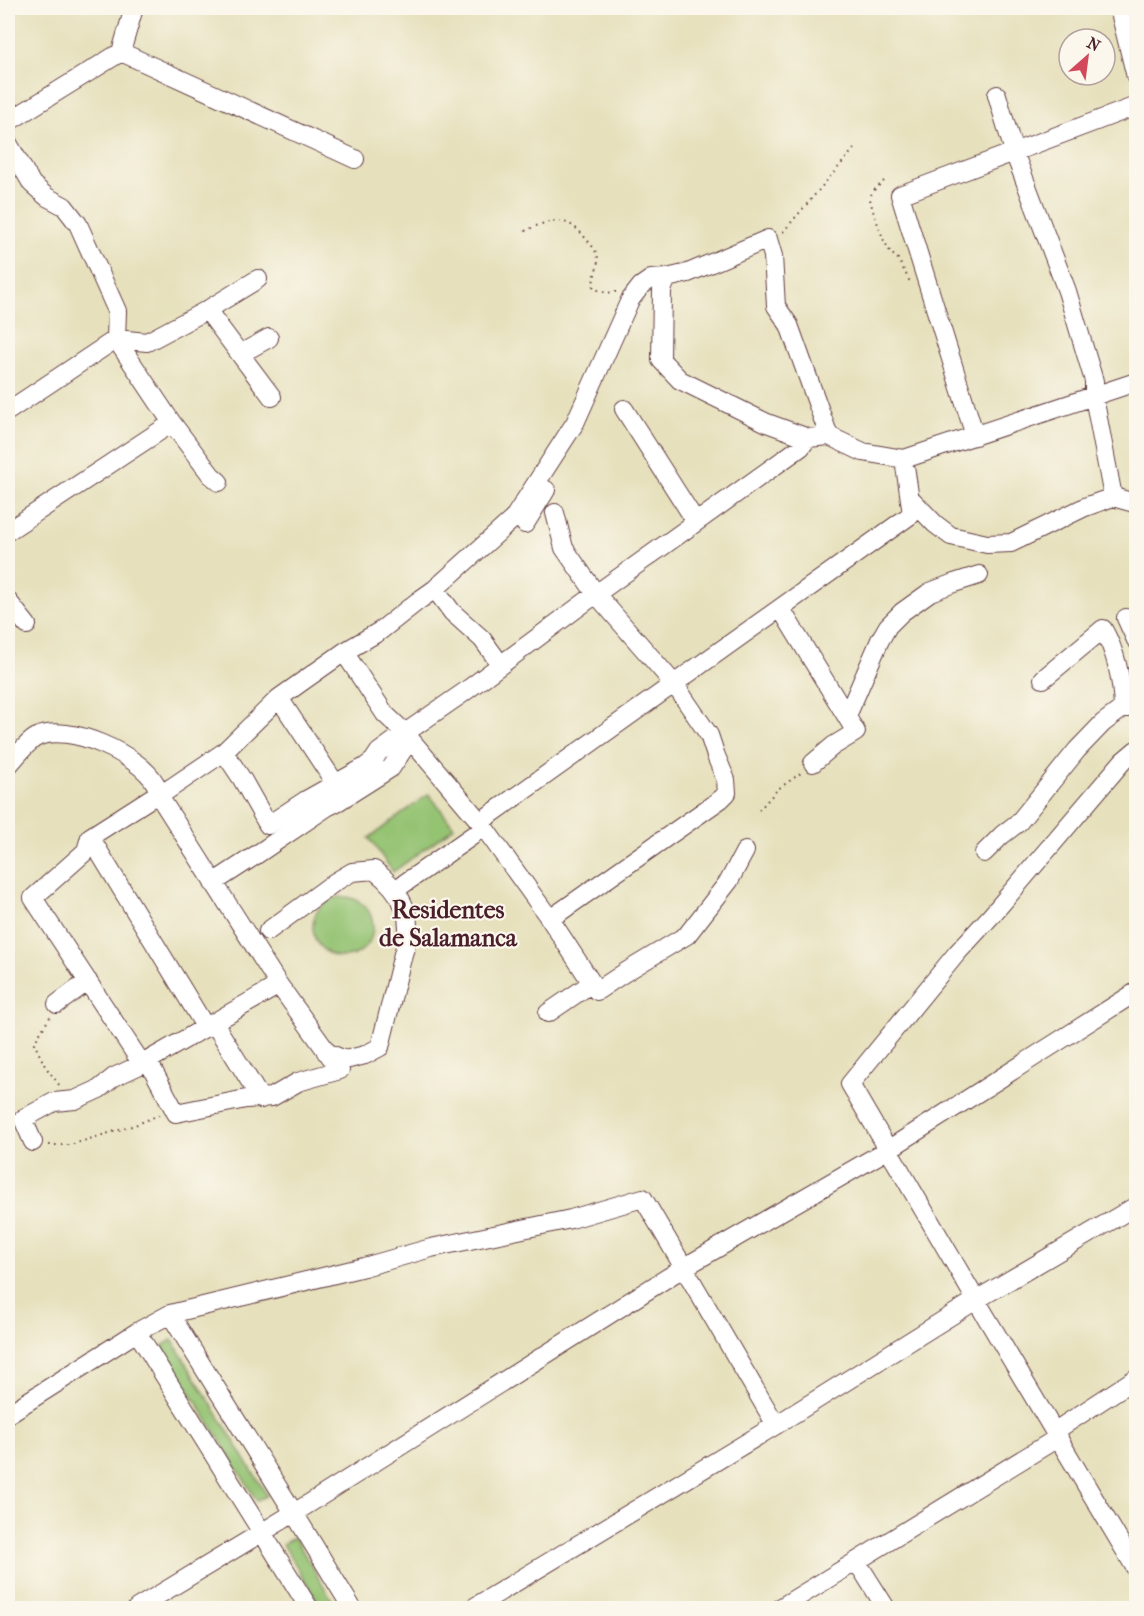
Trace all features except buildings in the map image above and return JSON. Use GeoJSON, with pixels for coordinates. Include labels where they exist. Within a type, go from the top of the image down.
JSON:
{"type":"FeatureCollection","features":[{"type":"Feature","properties":{"kind":"street"},"geometry":{"type":"LineString","coordinates":[[8,122],[121,52],[134,8]]}},
{"type":"Feature","properties":{"kind":"street"},"geometry":{"type":"LineString","coordinates":[[1121,16],[1137,77]]}},
{"type":"Feature","properties":{"kind":"street"},"geometry":{"type":"LineString","coordinates":[[121,52],[355,159]]}},
{"type":"Feature","properties":{"kind":"street"},"geometry":{"type":"LineString","coordinates":[[997,95],[1014,152],[1067,291],[1094,381],[1094,397],[1113,497]]}},
{"type":"Feature","properties":{"kind":"street"},"geometry":{"type":"LineString","coordinates":[[975,436],[900,195],[1137,106]]}},
{"type":"Feature","properties":{"kind":"street"},"geometry":{"type":"LineString","coordinates":[[8,143],[32,184],[47,197],[64,207],[78,224],[117,311],[116,339],[172,423],[211,475],[219,482]]}},
{"type":"Feature","properties":{"kind":"street"},"geometry":{"type":"LineString","coordinates":[[525,524],[544,494],[630,300],[641,286],[651,279],[688,273],[768,239],[773,256],[776,306],[789,325],[829,436]]}},
{"type":"Feature","properties":{"kind":"street"},"geometry":{"type":"LineString","coordinates":[[667,278],[662,290],[661,360],[680,380],[767,423],[808,438],[829,436],[863,452],[904,459],[1137,382]]}},
{"type":"Feature","properties":{"kind":"street"},"geometry":{"type":"LineString","coordinates":[[8,411],[116,339],[147,342],[258,279]]}},
{"type":"Feature","properties":{"kind":"street"},"geometry":{"type":"LineString","coordinates":[[207,310],[272,397]]}},
{"type":"Feature","properties":{"kind":"street"},"geometry":{"type":"LineString","coordinates":[[240,354],[268,338]]}},
{"type":"Feature","properties":{"kind":"street"},"geometry":{"type":"LineString","coordinates":[[624,409],[696,522]]}},
{"type":"Feature","properties":{"kind":"street"},"geometry":{"type":"LineString","coordinates":[[8,531],[172,423]]}},
{"type":"Feature","properties":{"kind":"street"},"geometry":{"type":"LineString","coordinates":[[8,766],[36,737],[53,733],[94,741],[115,749],[135,762],[155,783],[159,796],[279,986],[340,1070],[298,1082],[272,1097],[246,1099],[176,1113],[145,1063],[33,898],[86,851],[90,837],[151,798],[159,796],[224,752],[279,698],[344,652],[380,631],[435,589],[513,519],[575,423]]}},
{"type":"Feature","properties":{"kind":"street"},"geometry":{"type":"LineString","coordinates":[[224,752],[242,778],[268,825],[335,783],[365,768],[379,752],[801,447],[808,438]]}},
{"type":"Feature","properties":{"kind":"street"},"geometry":{"type":"LineString","coordinates":[[396,890],[476,829],[912,514],[904,459]]}},
{"type":"Feature","properties":{"kind":"street"},"geometry":{"type":"LineString","coordinates":[[911,499],[935,524],[951,536],[987,544],[1011,543],[1085,507],[1113,497],[1131,502],[1137,501]]}},
{"type":"Feature","properties":{"kind":"street"},"geometry":{"type":"LineString","coordinates":[[550,919],[727,793],[726,780],[709,735],[675,685],[596,594],[564,548],[555,513]]}},
{"type":"Feature","properties":{"kind":"street"},"geometry":{"type":"LineString","coordinates":[[847,716],[880,640],[902,612],[930,592],[979,575]]}},
{"type":"Feature","properties":{"kind":"street"},"geometry":{"type":"LineString","coordinates":[[435,589],[452,612],[482,639],[501,664]]}},
{"type":"Feature","properties":{"kind":"street"},"geometry":{"type":"LineString","coordinates":[[8,601],[27,625]]}},
{"type":"Feature","properties":{"kind":"street"},"geometry":{"type":"LineString","coordinates":[[781,609],[856,732],[833,746],[813,763]]}},
{"type":"Feature","properties":{"kind":"street"},"geometry":{"type":"LineString","coordinates":[[1126,618],[1137,640]]}},
{"type":"Feature","properties":{"kind":"street"},"geometry":{"type":"LineString","coordinates":[[984,853],[1019,822],[1077,750],[1103,723],[1130,708],[1123,695],[1111,642],[1103,629],[1043,679]]}},
{"type":"Feature","properties":{"kind":"street"},"geometry":{"type":"LineString","coordinates":[[344,652],[385,714],[405,733],[476,829],[550,919],[597,991],[687,935],[729,881],[745,851]]}},
{"type":"Feature","properties":{"kind":"street"},"geometry":{"type":"LineString","coordinates":[[279,698],[335,783]]}},
{"type":"Feature","properties":{"kind":"street"},"geometry":{"type":"LineString","coordinates":[[213,883],[327,807],[391,768],[405,747],[405,733]]}},
{"type":"Feature","properties":{"kind":"street"},"geometry":{"type":"LineString","coordinates":[[1137,750],[1123,761],[957,953],[850,1084],[1137,1569]]}},
{"type":"Feature","properties":{"kind":"street"},"geometry":{"type":"LineString","coordinates":[[90,837],[210,1025],[261,1099]]}},
{"type":"Feature","properties":{"kind":"street"},"geometry":{"type":"LineString","coordinates":[[268,931],[352,872],[374,870],[396,890],[408,921],[408,941],[380,1047],[365,1055],[345,1060],[326,1052]]}},
{"type":"Feature","properties":{"kind":"street"},"geometry":{"type":"LineString","coordinates":[[57,1004],[88,981]]}},
{"type":"Feature","properties":{"kind":"street"},"geometry":{"type":"LineString","coordinates":[[548,1013],[592,983]]}},
{"type":"Feature","properties":{"kind":"street"},"geometry":{"type":"LineString","coordinates":[[33,1142],[23,1119],[54,1102],[75,1100],[99,1089],[114,1077],[145,1063],[279,986]]}},
{"type":"Feature","properties":{"kind":"street"},"geometry":{"type":"LineString","coordinates":[[137,1608],[294,1513],[683,1268],[889,1149],[1137,992]]}},
{"type":"Feature","properties":{"kind":"street"},"geometry":{"type":"LineString","coordinates":[[8,1414],[137,1332],[170,1314],[364,1267],[431,1248],[571,1219],[643,1198],[776,1425]]}},
{"type":"Feature","properties":{"kind":"street"},"geometry":{"type":"LineString","coordinates":[[473,1608],[776,1425],[976,1300],[1137,1206]]}},
{"type":"Feature","properties":{"kind":"street"},"geometry":{"type":"LineString","coordinates":[[170,1314],[352,1608]]}},
{"type":"Feature","properties":{"kind":"street"},"geometry":{"type":"LineString","coordinates":[[137,1332],[309,1608]]}},
{"type":"Feature","properties":{"kind":"street"},"geometry":{"type":"LineString","coordinates":[[780,1608],[857,1562],[1057,1434],[1137,1378]]}},
{"type":"Feature","properties":{"kind":"street"},"geometry":{"type":"LineString","coordinates":[[857,1562],[886,1608]]}},
{"type":"Feature","properties":{"kind":"path"},"geometry":{"type":"LineString","coordinates":[[750,8],[762,11],[808,8]]}},
{"type":"Feature","properties":{"kind":"path"},"geometry":{"type":"LineString","coordinates":[[771,249],[789,223],[809,203],[854,149]]}},
{"type":"Feature","properties":{"kind":"path"},"geometry":{"type":"LineString","coordinates":[[884,181],[872,192],[870,199],[873,211],[884,241],[913,286]]}},
{"type":"Feature","properties":{"kind":"path"},"geometry":{"type":"LineString","coordinates":[[525,231],[550,222],[569,222],[583,234],[597,255],[598,262],[593,286],[605,293],[637,291]]}},
{"type":"Feature","properties":{"kind":"path"},"geometry":{"type":"LineString","coordinates":[[759,810],[778,789],[813,763]]}},
{"type":"Feature","properties":{"kind":"path"},"geometry":{"type":"LineString","coordinates":[[57,1004],[34,1043],[45,1066],[60,1086]]}},
{"type":"Feature","properties":{"kind":"path"},"geometry":{"type":"LineString","coordinates":[[33,1142],[44,1145],[70,1145],[160,1115],[176,1113]]}},
{"type":"Feature","properties":{"kind":"green space"},"geometry":{"type":"Polygon","coordinates":[[[429,794],[454,827],[393,872],[369,838],[429,794]]]}},
{"type":"Feature","properties":{"kind":"green space"},"geometry":{"type":"Polygon","coordinates":[[[343,897],[364,906],[373,927],[364,948],[343,957],[322,948],[313,927],[322,906],[343,897]]]}},
{"type":"Feature","properties":{"kind":"green space"},"geometry":{"type":"Polygon","coordinates":[[[172,1340],[267,1495],[257,1501],[162,1346],[172,1340]]]}},
{"type":"Feature","properties":{"kind":"green space"},"geometry":{"type":"Polygon","coordinates":[[[294,1537],[337,1608],[322,1608],[283,1544],[294,1537]]]}},
{"type":"Feature","properties":{"kind":"district","name":"Residentes de Salamanca"},"geometry":{"type":"Point","coordinates":[448,924]}}]}
